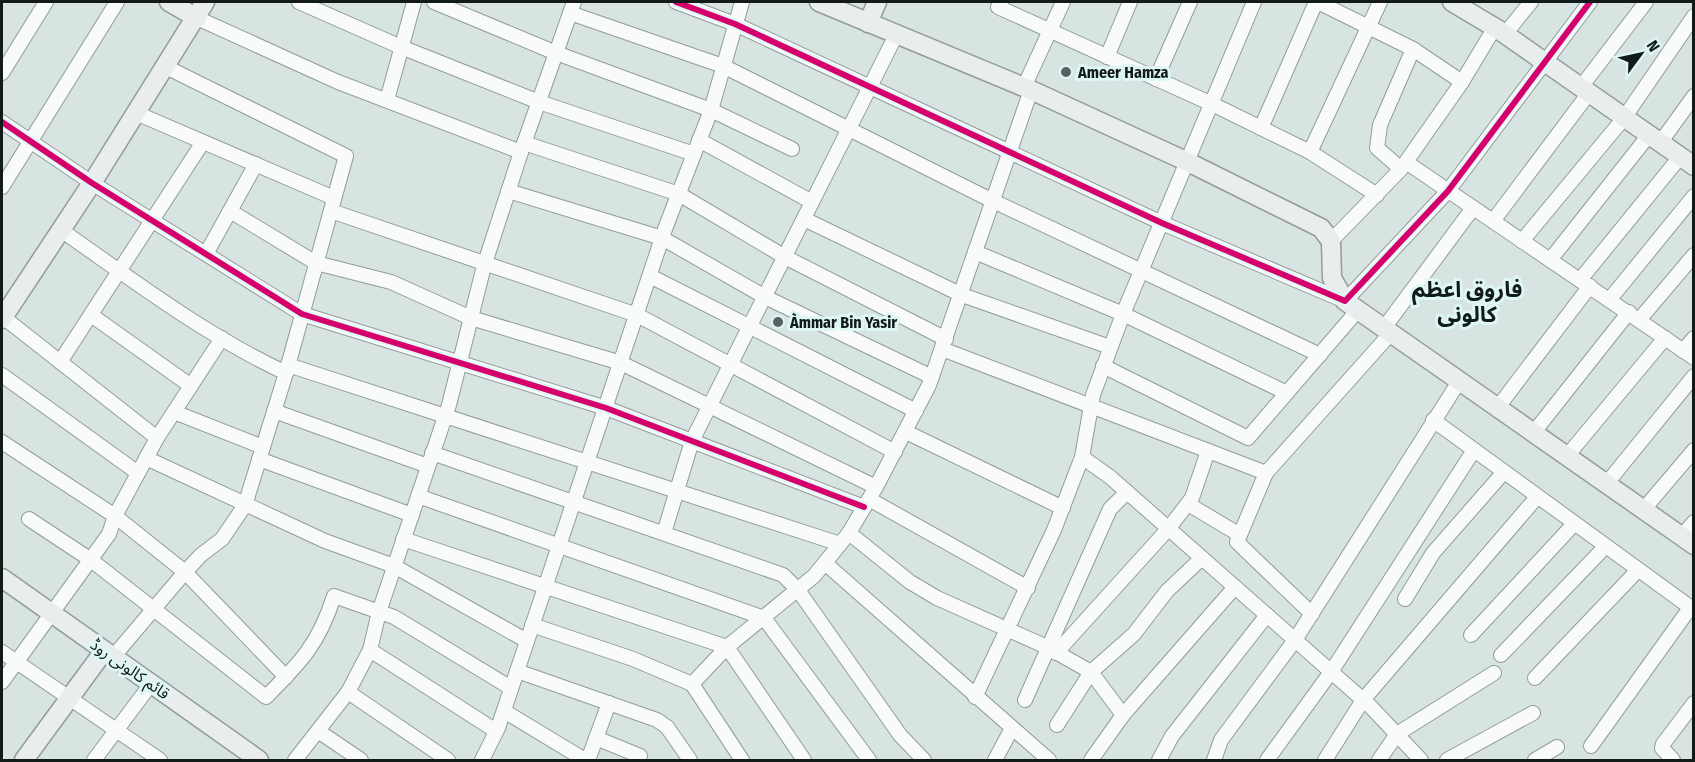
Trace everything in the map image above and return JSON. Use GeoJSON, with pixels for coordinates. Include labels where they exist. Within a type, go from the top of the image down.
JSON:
{"type":"FeatureCollection","features":[{"type":"Feature","properties":{"kind":"street"},"geometry":{"type":"LineString","coordinates":[[2,73],[46,2]]}},
{"type":"Feature","properties":{"kind":"street"},"geometry":{"type":"LineString","coordinates":[[2,187],[117,2]]}},
{"type":"Feature","properties":{"kind":"street"},"geometry":{"type":"LineString","coordinates":[[169,2],[197,18],[338,82],[522,147],[679,194],[785,257],[944,344],[1091,405],[1266,473]]}},
{"type":"Feature","properties":{"kind":"street"},"geometry":{"type":"LineString","coordinates":[[157,438],[60,362],[3,313],[92,183],[205,2]]}},
{"type":"Feature","properties":{"kind":"street"},"geometry":{"type":"LineString","coordinates":[[300,2],[401,47],[538,102],[694,154]]}},
{"type":"Feature","properties":{"kind":"street"},"geometry":{"type":"LineString","coordinates":[[387,100],[414,2]]}},
{"type":"Feature","properties":{"kind":"street"},"geometry":{"type":"LineString","coordinates":[[434,2],[556,53],[711,110],[792,149]]}},
{"type":"Feature","properties":{"kind":"street"},"geometry":{"type":"LineString","coordinates":[[676,2],[735,24],[1162,223],[1351,306],[1688,540],[1694,522]]}},
{"type":"Feature","properties":{"kind":"street"},"geometry":{"type":"LineString","coordinates":[[487,759],[662,238],[711,110],[742,2]]}},
{"type":"Feature","properties":{"kind":"street"},"geometry":{"type":"LineString","coordinates":[[819,2],[1027,89],[1188,162],[1321,228],[1331,241],[1332,278],[1351,306]]}},
{"type":"Feature","properties":{"kind":"street"},"geometry":{"type":"LineString","coordinates":[[868,23],[877,2]]}},
{"type":"Feature","properties":{"kind":"street"},"geometry":{"type":"LineString","coordinates":[[692,684],[727,647],[798,590],[825,563],[845,539],[906,432],[932,377],[962,295],[1027,89],[1063,2]]}},
{"type":"Feature","properties":{"kind":"street"},"geometry":{"type":"LineString","coordinates":[[1107,57],[1130,2]]}},
{"type":"Feature","properties":{"kind":"street"},"geometry":{"type":"LineString","coordinates":[[1156,79],[1190,2]]}},
{"type":"Feature","properties":{"kind":"street"},"geometry":{"type":"LineString","coordinates":[[975,697],[1028,588],[1063,508],[1082,457],[1091,405],[1110,347],[1254,2]]}},
{"type":"Feature","properties":{"kind":"street"},"geometry":{"type":"LineString","coordinates":[[1261,128],[1317,2],[1413,49],[1462,82]]}},
{"type":"Feature","properties":{"kind":"street"},"geometry":{"type":"LineString","coordinates":[[1310,152],[1380,2]]}},
{"type":"Feature","properties":{"kind":"street"},"geometry":{"type":"LineString","coordinates":[[1452,2],[1475,7],[1500,31],[1687,161],[1585,283],[1498,407]]}},
{"type":"Feature","properties":{"kind":"street"},"geometry":{"type":"LineString","coordinates":[[1331,241],[1404,165],[1500,31],[1531,2]]}},
{"type":"Feature","properties":{"kind":"street"},"geometry":{"type":"LineString","coordinates":[[1103,366],[1248,438],[1320,355],[1351,306],[1448,191],[1543,61],[1590,2]]}},
{"type":"Feature","properties":{"kind":"street"},"geometry":{"type":"LineString","coordinates":[[1493,221],[1646,2]]}},
{"type":"Feature","properties":{"kind":"street"},"geometry":{"type":"LineString","coordinates":[[995,3],[1049,32],[1212,104],[1310,152],[1377,195]]}},
{"type":"Feature","properties":{"kind":"street"},"geometry":{"type":"LineString","coordinates":[[295,760],[348,692],[370,650],[379,612],[445,416],[485,263],[522,147],[572,7],[723,66],[991,200],[1320,355]]}},
{"type":"Feature","properties":{"kind":"street"},"geometry":{"type":"LineString","coordinates":[[1522,241],[1624,118],[1694,16]]}},
{"type":"Feature","properties":{"kind":"street"},"geometry":{"type":"LineString","coordinates":[[664,533],[692,441],[896,35]]}},
{"type":"Feature","properties":{"kind":"street"},"geometry":{"type":"LineString","coordinates":[[1413,49],[1380,125],[1377,148],[1448,191],[1688,354],[1694,338]]}},
{"type":"Feature","properties":{"kind":"street"},"geometry":{"type":"LineString","coordinates":[[24,760],[70,698],[109,654],[154,609],[201,555],[222,539],[245,505],[287,369],[346,156],[166,67]]}},
{"type":"Feature","properties":{"kind":"street"},"geometry":{"type":"LineString","coordinates":[[1550,260],[1694,96]]}},
{"type":"Feature","properties":{"kind":"street"},"geometry":{"type":"LineString","coordinates":[[136,113],[256,164],[333,205],[485,263],[637,315],[895,452]]}},
{"type":"Feature","properties":{"kind":"street"},"geometry":{"type":"LineString","coordinates":[[2,122],[92,183],[302,314],[606,408],[867,503],[1028,588]]}},
{"type":"Feature","properties":{"kind":"street"},"geometry":{"type":"LineString","coordinates":[[699,140],[812,202]]}},
{"type":"Feature","properties":{"kind":"street"},"geometry":{"type":"LineString","coordinates":[[60,362],[203,142]]}},
{"type":"Feature","properties":{"kind":"street"},"geometry":{"type":"LineString","coordinates":[[206,254],[256,164]]}},
{"type":"Feature","properties":{"kind":"street"},"geometry":{"type":"LineString","coordinates":[[508,191],[662,238],[765,297],[932,377]]}},
{"type":"Feature","properties":{"kind":"street"},"geometry":{"type":"LineString","coordinates":[[1610,299],[1694,196]]}},
{"type":"Feature","properties":{"kind":"street"},"geometry":{"type":"LineString","coordinates":[[1312,614],[1237,542],[1266,473],[1388,331],[1473,208]]}},
{"type":"Feature","properties":{"kind":"street"},"geometry":{"type":"LineString","coordinates":[[230,211],[316,263],[391,282],[471,318],[621,363],[876,487]]}},
{"type":"Feature","properties":{"kind":"street"},"geometry":{"type":"LineString","coordinates":[[804,219],[962,295],[1110,347]]}},
{"type":"Feature","properties":{"kind":"street"},"geometry":{"type":"LineString","coordinates":[[61,230],[119,271],[250,356],[677,491],[845,539],[919,587],[1052,650],[1091,672],[1123,715]]}},
{"type":"Feature","properties":{"kind":"street"},"geometry":{"type":"LineString","coordinates":[[975,252],[1123,314],[1287,393]]}},
{"type":"Feature","properties":{"kind":"street"},"geometry":{"type":"LineString","coordinates":[[1534,432],[1634,316],[1694,255]]}},
{"type":"Feature","properties":{"kind":"street"},"geometry":{"type":"LineString","coordinates":[[650,276],[916,411]]}},
{"type":"Feature","properties":{"kind":"street"},"geometry":{"type":"LineString","coordinates":[[91,315],[191,386]]}},
{"type":"Feature","properties":{"kind":"street"},"geometry":{"type":"LineString","coordinates":[[2,682],[109,534],[115,516],[157,438],[222,338]]}},
{"type":"Feature","properties":{"kind":"street"},"geometry":{"type":"LineString","coordinates":[[1567,456],[1665,338]]}},
{"type":"Feature","properties":{"kind":"street"},"geometry":{"type":"LineString","coordinates":[[2,375],[138,473]]}},
{"type":"Feature","properties":{"kind":"street"},"geometry":{"type":"LineString","coordinates":[[1607,483],[1694,376]]}},
{"type":"Feature","properties":{"kind":"street"},"geometry":{"type":"LineString","coordinates":[[1214,760],[1221,740],[1295,640],[1460,380]]}},
{"type":"Feature","properties":{"kind":"street"},"geometry":{"type":"LineString","coordinates":[[274,411],[574,502],[783,574],[798,590],[900,735],[924,760]]}},
{"type":"Feature","properties":{"kind":"street"},"geometry":{"type":"LineString","coordinates":[[174,412],[261,453],[411,515]]}},
{"type":"Feature","properties":{"kind":"street"},"geometry":{"type":"LineString","coordinates":[[1433,420],[1692,609],[1591,746]]}},
{"type":"Feature","properties":{"kind":"street"},"geometry":{"type":"LineString","coordinates":[[906,432],[1063,508]]}},
{"type":"Feature","properties":{"kind":"street"},"geometry":{"type":"LineString","coordinates":[[2,442],[115,516],[185,572],[286,677]]}},
{"type":"Feature","properties":{"kind":"street"},"geometry":{"type":"LineString","coordinates":[[1267,760],[1331,672],[1474,450]]}},
{"type":"Feature","properties":{"kind":"street"},"geometry":{"type":"LineString","coordinates":[[1644,509],[1694,450]]}},
{"type":"Feature","properties":{"kind":"street"},"geometry":{"type":"LineString","coordinates":[[1052,650],[1169,528],[1188,504],[1208,451]]}},
{"type":"Feature","properties":{"kind":"street"},"geometry":{"type":"LineString","coordinates":[[1082,457],[1169,528],[1363,700],[1421,760]]}},
{"type":"Feature","properties":{"kind":"street"},"geometry":{"type":"LineString","coordinates":[[146,458],[245,505],[394,566],[527,641]]}},
{"type":"Feature","properties":{"kind":"street"},"geometry":{"type":"LineString","coordinates":[[1406,599],[1433,553],[1504,472]]}},
{"type":"Feature","properties":{"kind":"street"},"geometry":{"type":"LineString","coordinates":[[1025,700],[1052,650],[1110,509],[1127,492]]}},
{"type":"Feature","properties":{"kind":"street"},"geometry":{"type":"LineString","coordinates":[[418,496],[764,618],[863,758]]}},
{"type":"Feature","properties":{"kind":"street"},"geometry":{"type":"LineString","coordinates":[[1325,760],[1363,700],[1537,497]]}},
{"type":"Feature","properties":{"kind":"street"},"geometry":{"type":"LineString","coordinates":[[1188,504],[1240,535]]}},
{"type":"Feature","properties":{"kind":"street"},"geometry":{"type":"LineString","coordinates":[[28,519],[91,560],[266,697],[304,659],[325,623],[334,596],[394,617],[511,688]]}},
{"type":"Feature","properties":{"kind":"street"},"geometry":{"type":"LineString","coordinates":[[1471,634],[1574,524]]}},
{"type":"Feature","properties":{"kind":"street"},"geometry":{"type":"LineString","coordinates":[[403,539],[727,647],[804,760]]}},
{"type":"Feature","properties":{"kind":"street"},"geometry":{"type":"LineString","coordinates":[[1501,655],[1605,547]]}},
{"type":"Feature","properties":{"kind":"street"},"geometry":{"type":"LineString","coordinates":[[1057,725],[1091,672],[1134,634],[1167,591],[1202,558]]}},
{"type":"Feature","properties":{"kind":"street"},"geometry":{"type":"LineString","coordinates":[[825,563],[1011,730],[1049,760]]}},
{"type":"Feature","properties":{"kind":"street"},"geometry":{"type":"LineString","coordinates":[[1535,678],[1638,570]]}},
{"type":"Feature","properties":{"kind":"street","name":"قائم کالونی روڈ"},"geometry":{"type":"LineString","coordinates":[[2,578],[259,760]]}},
{"type":"Feature","properties":{"kind":"street"},"geometry":{"type":"LineString","coordinates":[[1091,760],[1123,715],[1235,587]]}},
{"type":"Feature","properties":{"kind":"street"},"geometry":{"type":"LineString","coordinates":[[1159,760],[1172,736],[1267,615]]}},
{"type":"Feature","properties":{"kind":"street"},"geometry":{"type":"LineString","coordinates":[[532,625],[633,659],[692,684],[742,760]]}},
{"type":"Feature","properties":{"kind":"street"},"geometry":{"type":"LineString","coordinates":[[370,650],[496,731]]}},
{"type":"Feature","properties":{"kind":"street"},"geometry":{"type":"LineString","coordinates":[[2,652],[160,760]]}},
{"type":"Feature","properties":{"kind":"street"},"geometry":{"type":"LineString","coordinates":[[517,671],[657,720],[666,727],[690,760]]}},
{"type":"Feature","properties":{"kind":"street"},"geometry":{"type":"LineString","coordinates":[[1379,760],[1397,735],[1494,673]]}},
{"type":"Feature","properties":{"kind":"street"},"geometry":{"type":"LineString","coordinates":[[94,760],[151,684]]}},
{"type":"Feature","properties":{"kind":"street"},"geometry":{"type":"LineString","coordinates":[[348,692],[448,760]]}},
{"type":"Feature","properties":{"kind":"street"},"geometry":{"type":"LineString","coordinates":[[1673,760],[1662,748],[1663,744],[1694,703]]}},
{"type":"Feature","properties":{"kind":"street"},"geometry":{"type":"LineString","coordinates":[[504,711],[586,760],[609,704]]}},
{"type":"Feature","properties":{"kind":"street"},"geometry":{"type":"LineString","coordinates":[[1447,760],[1533,712]]}},
{"type":"Feature","properties":{"kind":"street"},"geometry":{"type":"LineString","coordinates":[[995,760],[1011,730]]}},
{"type":"Feature","properties":{"kind":"street"},"geometry":{"type":"LineString","coordinates":[[318,731],[361,760]]}},
{"type":"Feature","properties":{"kind":"street"},"geometry":{"type":"LineString","coordinates":[[596,738],[640,756]]}},
{"type":"Feature","properties":{"kind":"street"},"geometry":{"type":"LineString","coordinates":[[1535,760],[1557,747]]}},
{"type":"Feature","properties":{"kind":"cycle path"},"geometry":{"type":"LineString","coordinates":[[676,2],[735,24],[1162,223],[1345,301],[1448,191],[1590,2]]}},
{"type":"Feature","properties":{"kind":"cycle path"},"geometry":{"type":"LineString","coordinates":[[2,122],[92,183],[302,314],[606,408],[864,507]]}},
{"type":"Feature","properties":{"kind":"place","name":"Ameer Hamza"},"geometry":{"type":"Point","coordinates":[1066,72]}},
{"type":"Feature","properties":{"kind":"place","name":"Àmmar Bin Yasir"},"geometry":{"type":"Point","coordinates":[778,322]}},
{"type":"Feature","properties":{"kind":"district","name":"فاروق اعظم کالونی"},"geometry":{"type":"Point","coordinates":[1467,302]}}]}
